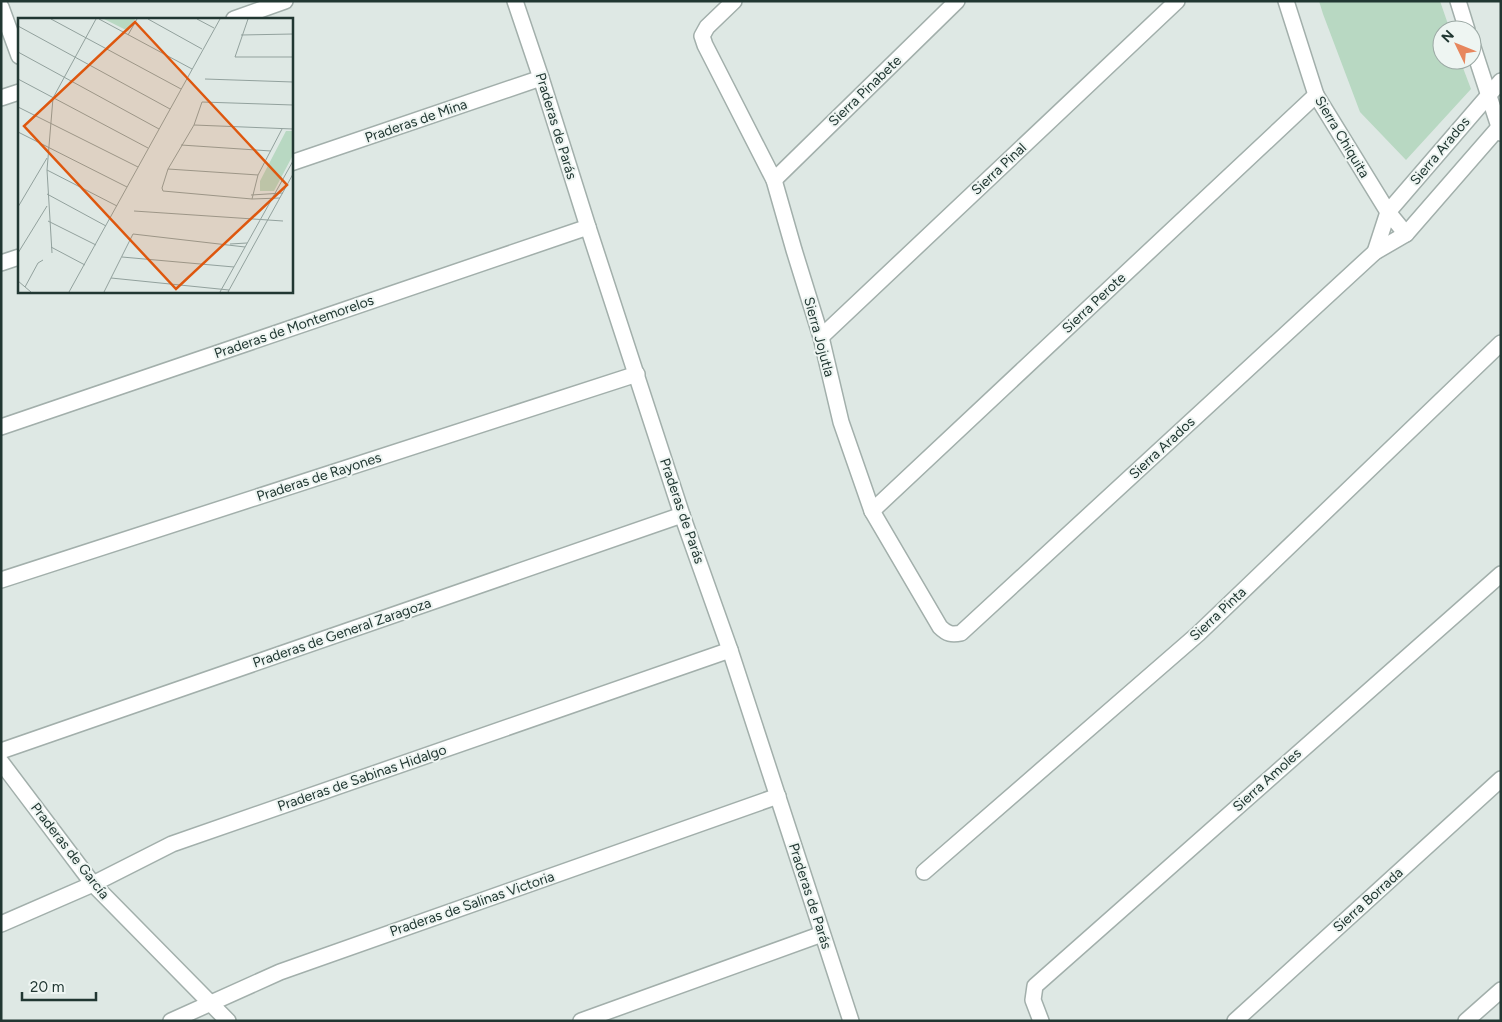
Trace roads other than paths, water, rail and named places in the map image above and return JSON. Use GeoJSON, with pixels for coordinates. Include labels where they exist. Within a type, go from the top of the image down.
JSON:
{"type":"FeatureCollection","features":[{"type":"Feature","properties":{"kind":"street"},"geometry":{"type":"LineString","coordinates":[[237,18],[285,1]]}},
{"type":"Feature","properties":{"kind":"street","name":"Praderas de Parás"},"geometry":{"type":"LineString","coordinates":[[515,1],[682,515],[730,650],[851,1021]]}},
{"type":"Feature","properties":{"kind":"street","name":"Sierra Jojutla"},"geometry":{"type":"LineString","coordinates":[[734,1],[707,27],[702,36],[774,180],[821,337],[841,422],[872,511],[940,627],[946,633]]}},
{"type":"Feature","properties":{"kind":"street","name":"Sierra Pinabete"},"geometry":{"type":"LineString","coordinates":[[774,180],[957,1]]}},
{"type":"Feature","properties":{"kind":"street","name":"Sierra Pinal"},"geometry":{"type":"LineString","coordinates":[[821,337],[1177,1]]}},
{"type":"Feature","properties":{"kind":"street","name":"Sierra Chiquita"},"geometry":{"type":"LineString","coordinates":[[1286,1],[1316,95],[1388,212],[1406,234]]}},
{"type":"Feature","properties":{"kind":"street"},"geometry":{"type":"LineString","coordinates":[[1458,1],[1464,20]]}},
{"type":"Feature","properties":{"kind":"street"},"geometry":{"type":"LineString","coordinates":[[1,7],[18,53]]}},
{"type":"Feature","properties":{"kind":"street"},"geometry":{"type":"LineString","coordinates":[[1480,70],[1500,128]]}},
{"type":"Feature","properties":{"kind":"street","name":"Praderas de Mina"},"geometry":{"type":"LineString","coordinates":[[292,164],[541,78]]}},
{"type":"Feature","properties":{"kind":"street","name":"Sierra Arados"},"geometry":{"type":"LineString","coordinates":[[1375,252],[1388,212],[1501,81]]}},
{"type":"Feature","properties":{"kind":"street"},"geometry":{"type":"LineString","coordinates":[[1,98],[18,92]]}},
{"type":"Feature","properties":{"kind":"street","name":"Sierra Perote"},"geometry":{"type":"LineString","coordinates":[[872,511],[1316,95]]}},
{"type":"Feature","properties":{"kind":"street","name":"Sierra Arados"},"geometry":{"type":"LineString","coordinates":[[946,633],[953,635],[961,633],[1375,252],[1406,234],[1500,128]]}},
{"type":"Feature","properties":{"kind":"street","name":"Praderas de Montemorelos"},"geometry":{"type":"LineString","coordinates":[[1,427],[588,227]]}},
{"type":"Feature","properties":{"kind":"street"},"geometry":{"type":"LineString","coordinates":[[1,263],[18,257]]}},
{"type":"Feature","properties":{"kind":"street","name":"Sierra Pinta"},"geometry":{"type":"LineString","coordinates":[[924,872],[1198,634],[1501,343]]}},
{"type":"Feature","properties":{"kind":"street","name":"Praderas de Rayones"},"geometry":{"type":"LineString","coordinates":[[1,580],[637,374]]}},
{"type":"Feature","properties":{"kind":"street","name":"Praderas de General Zaragoza"},"geometry":{"type":"LineString","coordinates":[[1,751],[682,515]]}},
{"type":"Feature","properties":{"kind":"street","name":"Sierra Amoles"},"geometry":{"type":"LineString","coordinates":[[1041,1021],[1033,1000],[1035,986],[1501,574]]}},
{"type":"Feature","properties":{"kind":"street","name":"Praderas de Sabinas Hidalgo"},"geometry":{"type":"LineString","coordinates":[[1,924],[93,884],[172,844],[730,650]]}},
{"type":"Feature","properties":{"kind":"street","name":"Praderas de García"},"geometry":{"type":"LineString","coordinates":[[1,762],[93,884],[228,1021]]}},
{"type":"Feature","properties":{"kind":"street","name":"Sierra Borrada"},"geometry":{"type":"LineString","coordinates":[[1235,1021],[1501,780]]}},
{"type":"Feature","properties":{"kind":"street","name":"Praderas de Salinas Victoria"},"geometry":{"type":"LineString","coordinates":[[171,1021],[280,972],[778,796]]}},
{"type":"Feature","properties":{"kind":"street"},"geometry":{"type":"LineString","coordinates":[[582,1021],[822,934]]}},
{"type":"Feature","properties":{"kind":"street"},"geometry":{"type":"LineString","coordinates":[[1466,1021],[1501,990]]}}]}
